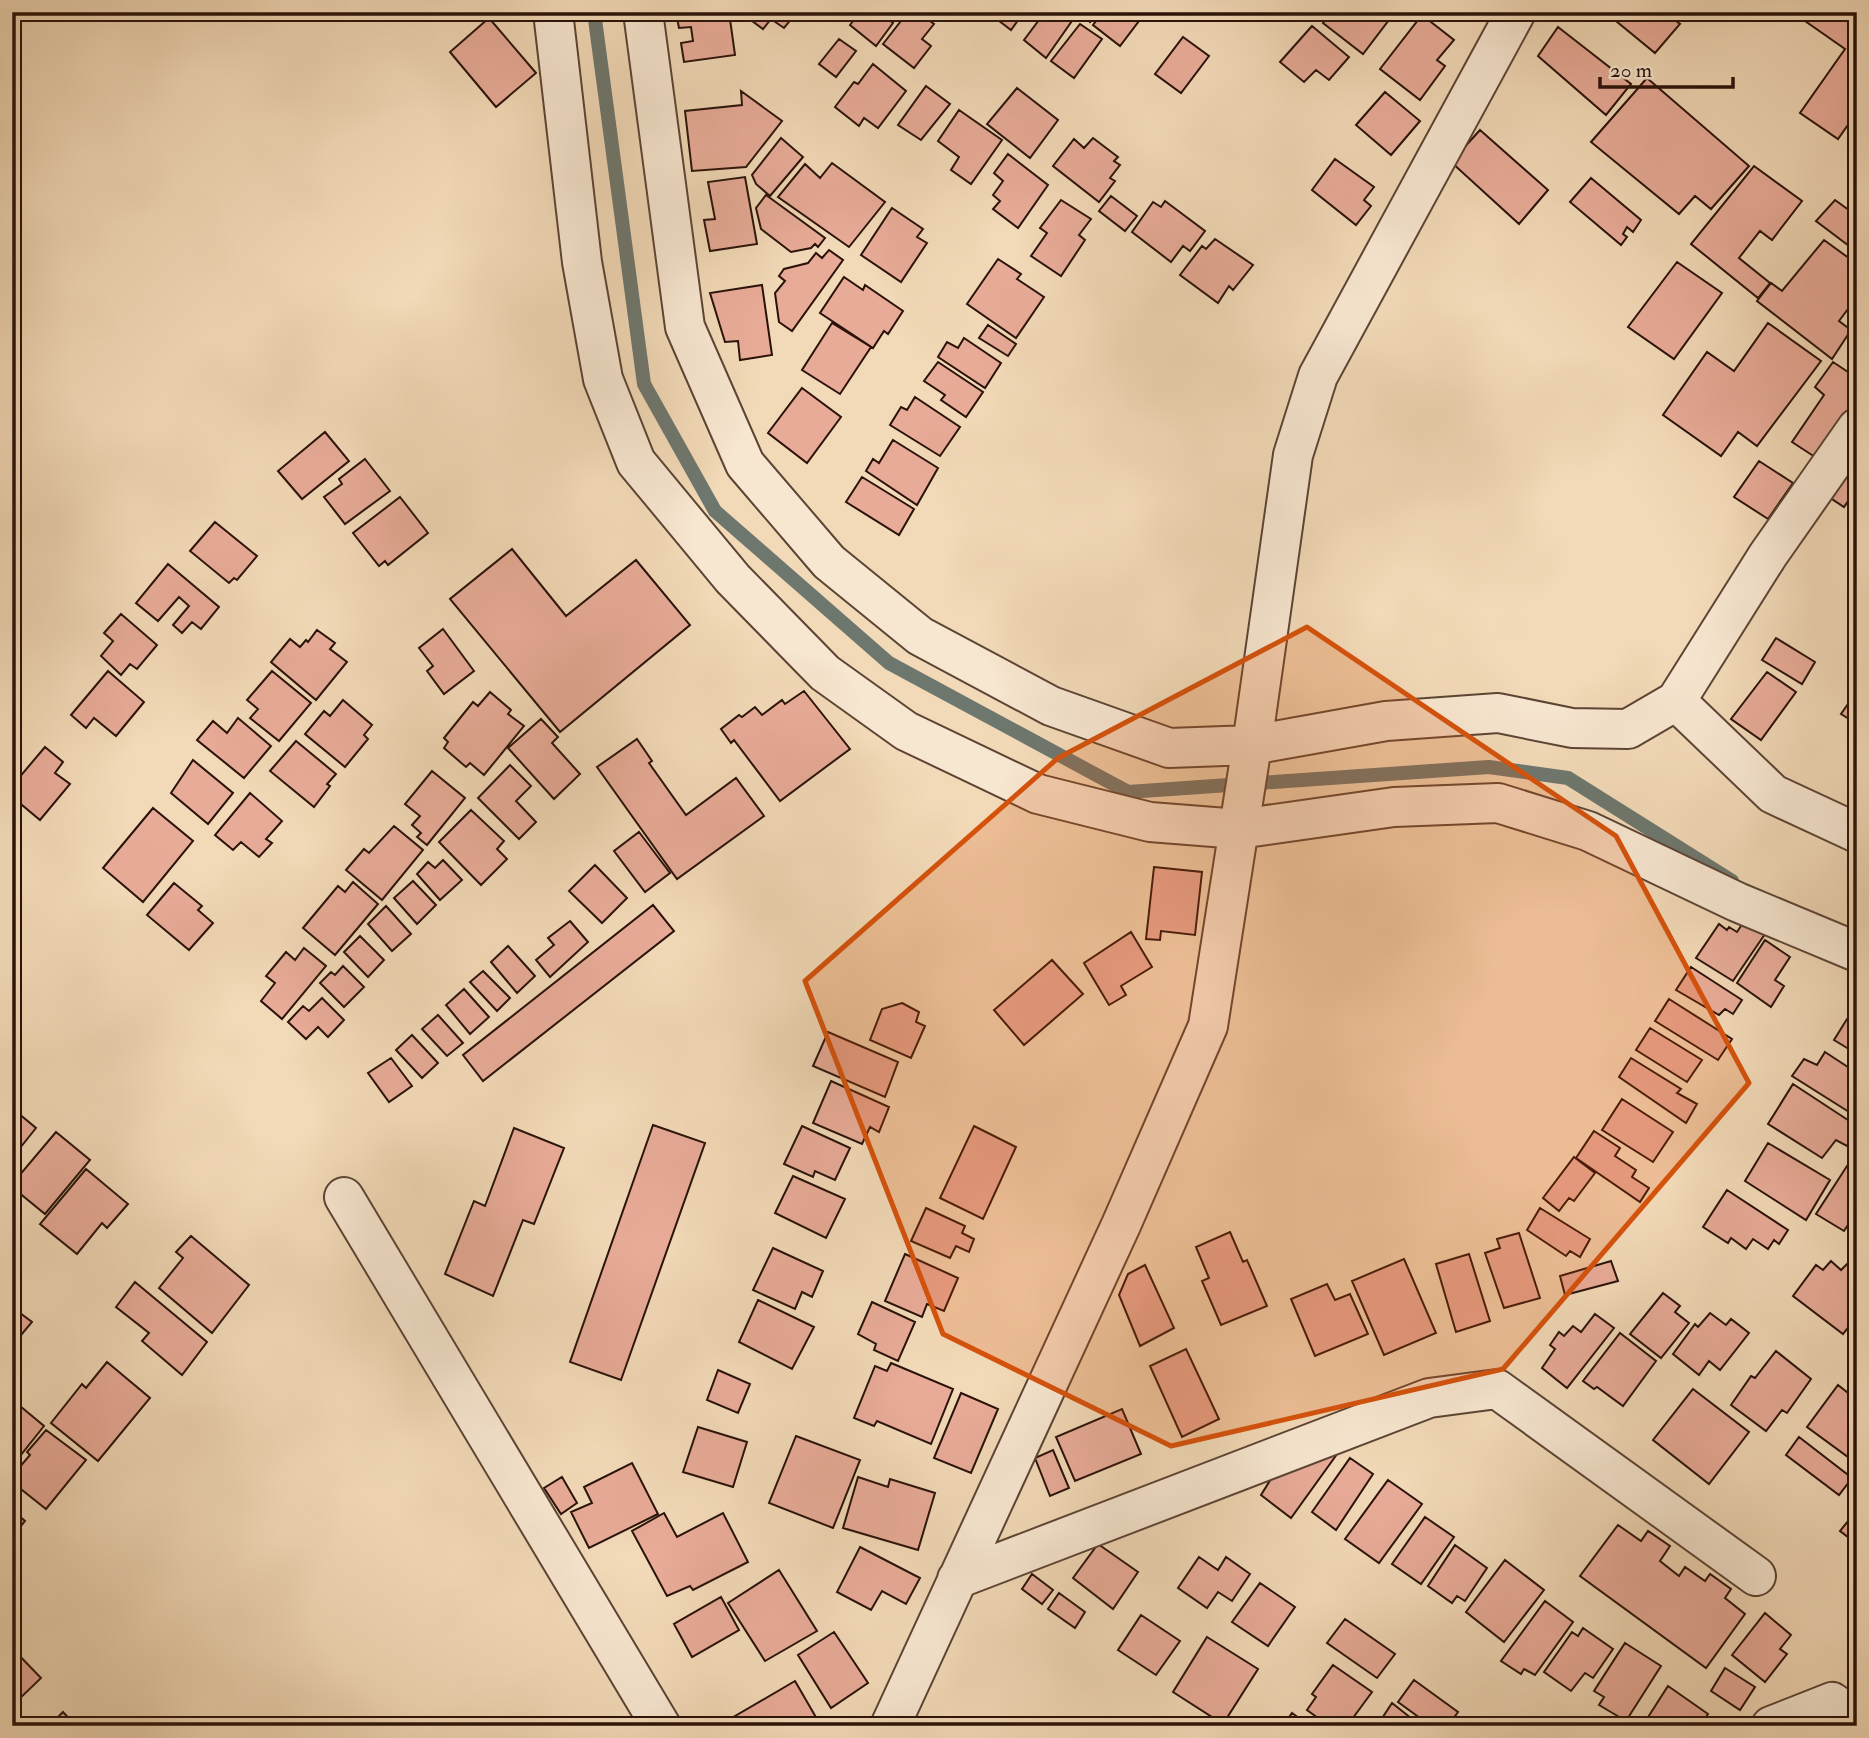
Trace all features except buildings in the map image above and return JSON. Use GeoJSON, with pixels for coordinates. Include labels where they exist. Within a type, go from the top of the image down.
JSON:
{"type":"FeatureCollection","features":[{"type":"Feature","properties":{"kind":"street"},"geometry":{"type":"LineString","coordinates":[[553,12],[582,262],[603,379],[636,462],[733,579],[825,673],[906,731],[1038,794],[1150,822],[1239,829],[1394,807],[1498,803],[1588,831],[1737,902],[1857,952]]}},
{"type":"Feature","properties":{"kind":"street"},"geometry":{"type":"LineString","coordinates":[[643,12],[685,327],[745,464],[829,562],[920,636],[1051,706],[1169,748],[1252,745],[1386,721],[1498,713],[1572,728],[1628,729],[1676,701],[1768,555],[1857,428]]}},
{"type":"Feature","properties":{"kind":"street"},"geometry":{"type":"LineString","coordinates":[[890,1726],[1121,1225],[1208,1026],[1252,745],[1293,455],[1318,376],[1516,12]]}},
{"type":"Feature","properties":{"kind":"street"},"geometry":{"type":"LineString","coordinates":[[1676,701],[1773,794],[1857,833]]}},
{"type":"Feature","properties":{"kind":"street"},"geometry":{"type":"LineString","coordinates":[[344,1196],[661,1726]]}},
{"type":"Feature","properties":{"kind":"street"},"geometry":{"type":"LineString","coordinates":[[957,1579],[1429,1398],[1497,1390],[1756,1576]]}},
{"type":"Feature","properties":{"kind":"street"},"geometry":{"type":"LineString","coordinates":[[1771,1726],[1832,1702],[1857,1719]]}},
{"type":"Feature","properties":{"kind":"highlighted area"},"geometry":{"type":"Polygon","coordinates":[[[1307,627],[1616,836],[1749,1083],[1503,1369],[1171,1446],[943,1334],[805,981],[1058,758],[1307,627]]]}},
{"type":"Feature","properties":{"kind":"waterway"},"geometry":{"type":"LineString","coordinates":[[594,12],[644,384],[715,511],[889,663],[1128,792],[1489,767],[1568,778],[1732,881]]}}]}
